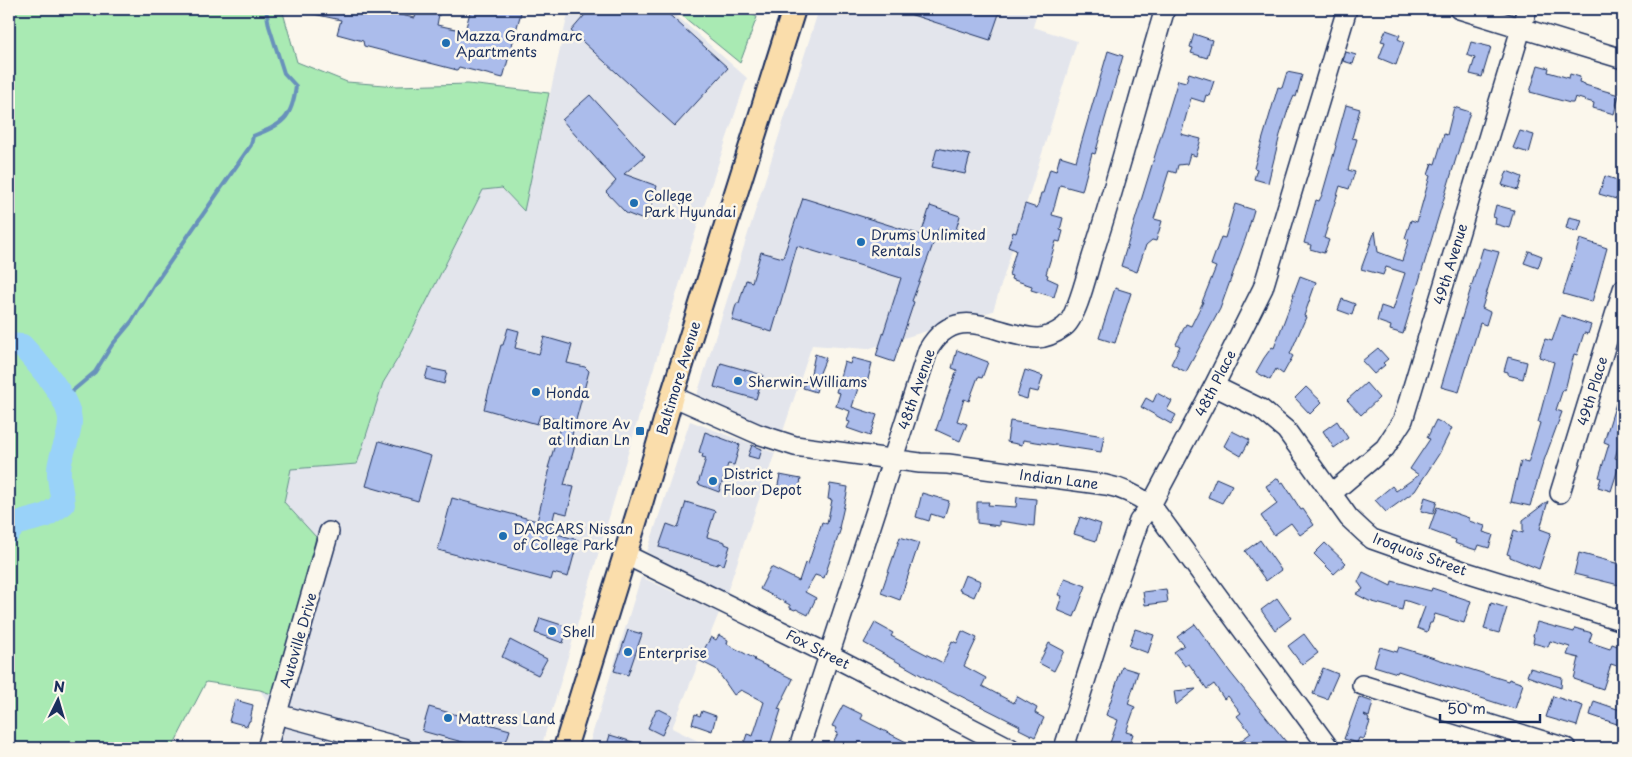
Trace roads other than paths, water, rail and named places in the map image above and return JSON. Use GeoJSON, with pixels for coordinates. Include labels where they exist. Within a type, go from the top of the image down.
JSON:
{"type":"FeatureCollection","features":[{"type":"Feature","properties":{"kind":"main road","name":"Baltimore Avenue"},"geometry":{"type":"LineString","coordinates":[[564,748],[794,9]]}},
{"type":"Feature","properties":{"kind":"street","name":"48th Avenue"},"geometry":{"type":"LineString","coordinates":[[799,748],[928,350],[939,334],[948,328],[969,324],[987,325],[1018,335],[1038,338],[1048,336],[1067,325],[1077,306],[1165,9]]}},
{"type":"Feature","properties":{"kind":"street","name":"48th Place"},"geometry":{"type":"LineString","coordinates":[[1064,748],[1105,618],[1139,521],[1151,505],[1263,288],[1347,9]]}},
{"type":"Feature","properties":{"kind":"street"},"geometry":{"type":"LineString","coordinates":[[1459,9],[1623,59]]}},
{"type":"Feature","properties":{"kind":"street","name":"49th Avenue"},"geometry":{"type":"LineString","coordinates":[[1332,492],[1385,448],[1403,420],[1527,9]]}},
{"type":"Feature","properties":{"kind":"street","name":"49th Place"},"geometry":{"type":"LineString","coordinates":[[1560,493],[1623,289]]}},
{"type":"Feature","properties":{"kind":"street","name":"Iroquois Street"},"geometry":{"type":"LineString","coordinates":[[1214,386],[1248,401],[1272,417],[1286,430],[1356,526],[1372,539],[1463,571],[1623,621]]}},
{"type":"Feature","properties":{"kind":"street","name":"Indian Lane"},"geometry":{"type":"LineString","coordinates":[[672,396],[775,440],[821,450],[1106,484],[1127,491],[1151,505],[1329,748]]}},
{"type":"Feature","properties":{"kind":"street","name":"Autoville Drive"},"geometry":{"type":"LineString","coordinates":[[267,748],[329,532]]}},
{"type":"Feature","properties":{"kind":"street","name":"Fox Street"},"geometry":{"type":"LineString","coordinates":[[624,554],[828,654],[1010,748]]}},
{"type":"Feature","properties":{"kind":"street"},"geometry":{"type":"LineString","coordinates":[[1362,685],[1566,748]]}},
{"type":"Feature","properties":{"kind":"street"},"geometry":{"type":"LineString","coordinates":[[277,714],[403,748]]}},
{"type":"Feature","properties":{"kind":"waterway"},"geometry":{"type":"LineString","coordinates":[[63,399],[95,372],[112,345],[132,321],[154,285],[251,145],[253,136],[279,124],[289,113],[296,86],[284,73],[269,26],[266,9]]}},
{"type":"Feature","properties":{"kind":"waterway"},"geometry":{"type":"LineString","coordinates":[[9,345],[22,346],[44,371],[64,401],[70,420],[69,433],[59,469],[63,504],[45,516],[15,524],[9,532]]}},
{"type":"Feature","properties":{"kind":"place","name":"Mazza Grandmarc Apartments"},"geometry":{"type":"Point","coordinates":[446,43]}},
{"type":"Feature","properties":{"kind":"place","name":"College Park Hyundai"},"geometry":{"type":"Point","coordinates":[634,203]}},
{"type":"Feature","properties":{"kind":"place","name":"Drums Unlimited Rentals"},"geometry":{"type":"Point","coordinates":[861,242]}},
{"type":"Feature","properties":{"kind":"place","name":"Sherwin-Williams"},"geometry":{"type":"Point","coordinates":[738,381]}},
{"type":"Feature","properties":{"kind":"place","name":"Honda"},"geometry":{"type":"Point","coordinates":[536,392]}},
{"type":"Feature","properties":{"kind":"place","name":"Baltimore Av at Indian Ln"},"geometry":{"type":"Point","coordinates":[640,431]}},
{"type":"Feature","properties":{"kind":"place","name":"District Floor Depot"},"geometry":{"type":"Point","coordinates":[713,481]}},
{"type":"Feature","properties":{"kind":"place","name":"DARCARS Nissan of College Park"},"geometry":{"type":"Point","coordinates":[503,536]}},
{"type":"Feature","properties":{"kind":"place","name":"Shell"},"geometry":{"type":"Point","coordinates":[552,631]}},
{"type":"Feature","properties":{"kind":"place","name":"Enterprise"},"geometry":{"type":"Point","coordinates":[628,652]}},
{"type":"Feature","properties":{"kind":"place","name":"Mattress Land"},"geometry":{"type":"Point","coordinates":[448,718]}}]}
